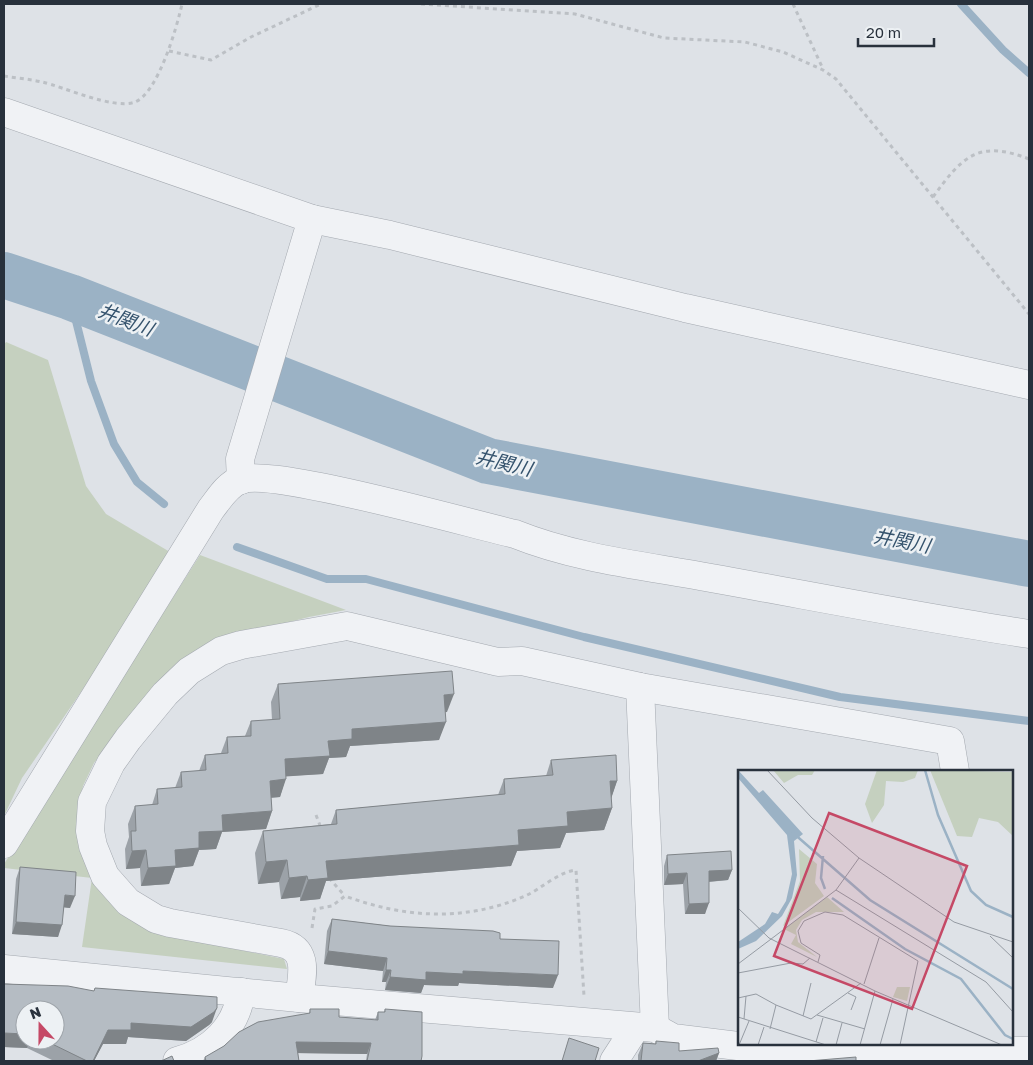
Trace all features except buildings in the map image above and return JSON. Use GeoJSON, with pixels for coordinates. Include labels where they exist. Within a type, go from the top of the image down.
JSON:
{"type":"FeatureCollection","features":[{"type":"Feature","properties":{"kind":"street"},"geometry":{"type":"LineString","coordinates":[[4,112],[311,224],[390,236],[685,308],[1029,385]]}},
{"type":"Feature","properties":{"kind":"street"},"geometry":{"type":"LineString","coordinates":[[4,844],[211,509],[240,469],[311,224]]}},
{"type":"Feature","properties":{"kind":"street"},"geometry":{"type":"LineString","coordinates":[[240,469],[254,477],[299,483],[506,532],[537,543],[607,558],[885,610],[1029,634]]}},
{"type":"Feature","properties":{"kind":"street"},"geometry":{"type":"LineString","coordinates":[[299,998],[303,961],[300,954],[288,945],[156,919],[128,902],[105,876],[93,846],[90,817],[92,802],[101,782],[128,739],[165,694],[189,671],[221,651],[241,644],[347,626],[498,662],[522,661],[640,687],[950,741],[955,770]]}},
{"type":"Feature","properties":{"kind":"street"},"geometry":{"type":"LineString","coordinates":[[614,1061],[646,1028],[640,687]]}},
{"type":"Feature","properties":{"kind":"street"},"geometry":{"type":"LineString","coordinates":[[4,969],[299,998],[646,1028],[673,1038],[747,1054],[884,1055],[1029,1051]]}},
{"type":"Feature","properties":{"kind":"street"},"geometry":{"type":"LineString","coordinates":[[177,1061],[207,1047],[226,1031],[239,1008],[241,992]]}},
{"type":"Feature","properties":{"kind":"path"},"geometry":{"type":"LineString","coordinates":[[4,76],[41,82],[118,104],[134,102],[146,94],[169,51],[182,4]]}},
{"type":"Feature","properties":{"kind":"path"},"geometry":{"type":"LineString","coordinates":[[169,51],[211,60],[251,37],[321,4]]}},
{"type":"Feature","properties":{"kind":"path"},"geometry":{"type":"LineString","coordinates":[[421,4],[575,14],[664,38],[745,42],[784,52],[823,70],[836,79],[1029,314]]}},
{"type":"Feature","properties":{"kind":"path"},"geometry":{"type":"LineString","coordinates":[[792,4],[823,70]]}},
{"type":"Feature","properties":{"kind":"path"},"geometry":{"type":"LineString","coordinates":[[933,197],[955,167],[981,150],[1010,151],[1029,159]]}},
{"type":"Feature","properties":{"kind":"path"},"geometry":{"type":"LineString","coordinates":[[316,815],[322,830]]}},
{"type":"Feature","properties":{"kind":"path"},"geometry":{"type":"LineString","coordinates":[[326,874],[346,896],[399,912],[426,915],[454,914],[503,905],[548,885],[568,871],[576,870],[584,997]]}},
{"type":"Feature","properties":{"kind":"path"},"geometry":{"type":"LineString","coordinates":[[300,954],[309,945],[315,909],[332,906],[346,896]]}},
{"type":"Feature","properties":{"kind":"green space"},"geometry":{"type":"Polygon","coordinates":[[[6,342],[48,360],[86,486],[106,514],[175,555],[22,778],[4,816],[4,345],[6,342]]]}},
{"type":"Feature","properties":{"kind":"green space"},"geometry":{"type":"Polygon","coordinates":[[[200,555],[346,610],[309,617],[218,640],[166,674],[94,763],[83,786],[77,817],[78,841],[91,878],[4,868],[4,864],[200,555]]]}},
{"type":"Feature","properties":{"kind":"green space"},"geometry":{"type":"Polygon","coordinates":[[[92,879],[122,915],[153,932],[284,959],[287,969],[82,947],[92,879]]]}},
{"type":"Feature","properties":{"kind":"waterway"},"geometry":{"type":"LineString","coordinates":[[961,4],[1003,50],[1029,73]]}},
{"type":"Feature","properties":{"kind":"waterway","name":"井関川"},"geometry":{"type":"LineString","coordinates":[[4,275],[70,297],[488,461],[1029,564]]}},
{"type":"Feature","properties":{"kind":"waterway"},"geometry":{"type":"LineString","coordinates":[[70,297],[91,381],[114,444],[137,482],[164,504]]}},
{"type":"Feature","properties":{"kind":"waterway"},"geometry":{"type":"LineString","coordinates":[[237,547],[327,579],[366,579],[584,637],[840,697],[1029,721]]}}]}
